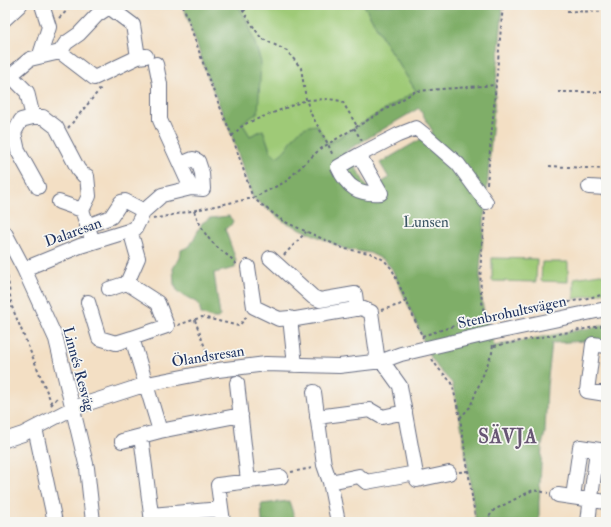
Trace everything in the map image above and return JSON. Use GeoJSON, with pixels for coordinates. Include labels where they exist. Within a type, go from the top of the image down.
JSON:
{"type":"FeatureCollection","features":[{"type":"Feature","properties":{"kind":"street"},"geometry":{"type":"LineString","coordinates":[[6,15],[20,5]]}},
{"type":"Feature","properties":{"kind":"street"},"geometry":{"type":"LineString","coordinates":[[40,56],[49,27],[42,5]]}},
{"type":"Feature","properties":{"kind":"street"},"geometry":{"type":"LineString","coordinates":[[33,117],[27,92],[8,78],[30,58],[60,52],[66,43],[79,34],[97,15],[109,8],[133,25],[147,59],[160,84],[160,120],[191,188],[162,195],[137,223]]}},
{"type":"Feature","properties":{"kind":"street"},"geometry":{"type":"LineString","coordinates":[[60,52],[98,81],[112,70],[147,59]]}},
{"type":"Feature","properties":{"kind":"street"},"geometry":{"type":"LineString","coordinates":[[38,187],[18,151],[14,133],[21,120],[33,117],[43,117],[56,127],[78,169],[84,176],[87,176],[90,196],[82,210],[93,242]]}},
{"type":"Feature","properties":{"kind":"street"},"geometry":{"type":"LineString","coordinates":[[363,153],[381,193],[369,194],[352,188],[344,179],[338,166],[363,153],[416,128],[458,164],[486,202]]}},
{"type":"Feature","properties":{"kind":"street"},"geometry":{"type":"LineString","coordinates":[[589,187],[606,188]]}},
{"type":"Feature","properties":{"kind":"street"},"geometry":{"type":"LineString","coordinates":[[87,226],[111,217],[121,202],[125,201],[137,223],[138,258],[127,283],[108,289]]}},
{"type":"Feature","properties":{"kind":"street"},"geometry":{"type":"LineString","coordinates":[[59,202],[82,210]]}},
{"type":"Feature","properties":{"kind":"street","name":"Dalaresan"},"geometry":{"type":"LineString","coordinates":[[24,269],[137,223]]}},
{"type":"Feature","properties":{"kind":"street","name":"Linnés Resväg"},"geometry":{"type":"LineString","coordinates":[[5,233],[24,269],[56,340],[87,468],[93,522]]}},
{"type":"Feature","properties":{"kind":"street"},"geometry":{"type":"LineString","coordinates":[[270,258],[314,297],[320,300],[355,294],[357,309]]}},
{"type":"Feature","properties":{"kind":"street"},"geometry":{"type":"LineString","coordinates":[[248,267],[254,307],[279,319],[290,318],[290,320],[361,308],[371,312],[380,361],[400,386],[417,480],[449,473]]}},
{"type":"Feature","properties":{"kind":"street"},"geometry":{"type":"LineString","coordinates":[[88,302],[99,338],[116,343],[167,326],[158,303],[127,283]]}},
{"type":"Feature","properties":{"kind":"street","name":"Stenbrohultsvägen"},"geometry":{"type":"LineString","coordinates":[[424,342],[492,339],[606,310]]}},
{"type":"Feature","properties":{"kind":"street"},"geometry":{"type":"LineString","coordinates":[[290,320],[295,365]]}},
{"type":"Feature","properties":{"kind":"street"},"geometry":{"type":"LineString","coordinates":[[132,338],[160,430]]}},
{"type":"Feature","properties":{"kind":"street","name":"Ölandsresan"},"geometry":{"type":"LineString","coordinates":[[5,440],[23,434],[73,408],[147,384],[218,370],[266,364],[339,366],[380,361],[401,354],[424,342]]}},
{"type":"Feature","properties":{"kind":"street"},"geometry":{"type":"LineString","coordinates":[[606,346],[593,344],[587,390],[606,394]]}},
{"type":"Feature","properties":{"kind":"street"},"geometry":{"type":"LineString","coordinates":[[237,383],[248,481]]}},
{"type":"Feature","properties":{"kind":"street"},"geometry":{"type":"LineString","coordinates":[[314,392],[324,466],[330,482],[338,522]]}},
{"type":"Feature","properties":{"kind":"street"},"geometry":{"type":"LineString","coordinates":[[317,417],[370,410],[382,417],[405,412]]}},
{"type":"Feature","properties":{"kind":"street"},"geometry":{"type":"LineString","coordinates":[[122,441],[160,430],[241,415]]}},
{"type":"Feature","properties":{"kind":"street"},"geometry":{"type":"LineString","coordinates":[[35,428],[55,522]]}},
{"type":"Feature","properties":{"kind":"street"},"geometry":{"type":"LineString","coordinates":[[141,436],[151,519],[222,515],[218,485],[281,477]]}},
{"type":"Feature","properties":{"kind":"street"},"geometry":{"type":"LineString","coordinates":[[573,497],[580,447],[602,450],[590,500],[588,522]]}},
{"type":"Feature","properties":{"kind":"street"},"geometry":{"type":"LineString","coordinates":[[330,482],[359,476],[366,482],[416,473]]}},
{"type":"Feature","properties":{"kind":"street"},"geometry":{"type":"LineString","coordinates":[[558,495],[606,502]]}},
{"type":"Feature","properties":{"kind":"path"},"geometry":{"type":"LineString","coordinates":[[183,5],[232,136],[253,198],[283,221],[345,249],[370,253],[384,260],[392,269],[424,342],[438,368],[452,383],[460,418],[476,522]]}},
{"type":"Feature","properties":{"kind":"path"},"geometry":{"type":"LineString","coordinates":[[239,5],[261,38],[287,51],[301,68],[306,100],[311,114],[328,144],[338,166]]}},
{"type":"Feature","properties":{"kind":"path"},"geometry":{"type":"LineString","coordinates":[[243,11],[254,5]]}},
{"type":"Feature","properties":{"kind":"path"},"geometry":{"type":"LineString","coordinates":[[460,418],[470,407],[492,354],[492,339],[486,320],[481,295],[480,269],[503,5]]}},
{"type":"Feature","properties":{"kind":"path"},"geometry":{"type":"LineString","coordinates":[[567,11],[606,12]]}},
{"type":"Feature","properties":{"kind":"path"},"geometry":{"type":"LineString","coordinates":[[60,136],[101,89],[98,81]]}},
{"type":"Feature","properties":{"kind":"path"},"geometry":{"type":"LineString","coordinates":[[137,223],[253,198],[285,182],[319,150],[416,91],[496,85]]}},
{"type":"Feature","properties":{"kind":"path"},"geometry":{"type":"LineString","coordinates":[[558,92],[606,92]]}},
{"type":"Feature","properties":{"kind":"path"},"geometry":{"type":"LineString","coordinates":[[232,136],[247,123],[306,100],[328,99],[342,101],[356,127],[363,153]]}},
{"type":"Feature","properties":{"kind":"path"},"geometry":{"type":"LineString","coordinates":[[549,166],[606,169]]}},
{"type":"Feature","properties":{"kind":"path"},"geometry":{"type":"LineString","coordinates":[[194,211],[201,227],[213,243],[233,259],[238,266],[248,267]]}},
{"type":"Feature","properties":{"kind":"path"},"geometry":{"type":"LineString","coordinates":[[270,258],[285,255],[306,232]]}},
{"type":"Feature","properties":{"kind":"path"},"geometry":{"type":"LineString","coordinates":[[5,265],[8,274],[9,293],[12,307],[52,404]]}},
{"type":"Feature","properties":{"kind":"path"},"geometry":{"type":"LineString","coordinates":[[424,342],[467,322],[486,320],[606,294]]}},
{"type":"Feature","properties":{"kind":"path"},"geometry":{"type":"LineString","coordinates":[[371,312],[399,305],[406,301]]}},
{"type":"Feature","properties":{"kind":"path"},"geometry":{"type":"LineString","coordinates":[[167,326],[176,326],[202,317],[238,326],[254,307]]}},
{"type":"Feature","properties":{"kind":"path"},"geometry":{"type":"LineString","coordinates":[[196,320],[209,359]]}},
{"type":"Feature","properties":{"kind":"path"},"geometry":{"type":"LineString","coordinates":[[492,339],[606,325]]}},
{"type":"Feature","properties":{"kind":"path"},"geometry":{"type":"LineString","coordinates":[[281,477],[284,474],[324,466]]}},
{"type":"Feature","properties":{"kind":"path"},"geometry":{"type":"LineString","coordinates":[[488,522],[488,518],[494,510],[533,490],[558,495]]}},
{"type":"Feature","properties":{"kind":"green space","name":"Lunsen"},"geometry":{"type":"Polygon","coordinates":[[[183,5],[238,5],[249,25],[261,62],[258,113],[242,123],[250,136],[263,130],[270,150],[276,157],[282,153],[297,133],[308,126],[317,125],[328,144],[416,91],[386,44],[364,5],[503,5],[480,269],[483,306],[494,346],[606,325],[606,344],[585,341],[552,343],[547,386],[545,433],[542,445],[539,522],[476,522],[460,418],[452,383],[438,368],[425,348],[422,336],[392,269],[384,260],[370,253],[345,249],[283,221],[253,198],[232,136],[209,80],[183,5]],[[419,108],[346,151],[369,190],[389,178],[380,163],[433,132],[419,108]]]}},
{"type":"Feature","properties":{"kind":"green space"},"geometry":{"type":"Polygon","coordinates":[[[238,5],[364,5],[386,44],[416,91],[328,144],[323,136],[276,157],[270,150],[263,130],[250,136],[242,123],[249,25],[238,5]]]}},
{"type":"Feature","properties":{"kind":"green space"},"geometry":{"type":"Polygon","coordinates":[[[229,216],[233,221],[231,225],[225,229],[236,260],[235,268],[214,273],[220,316],[218,318],[212,318],[201,314],[199,304],[178,292],[174,284],[173,268],[180,258],[181,250],[190,246],[202,223],[210,218],[229,216]]]}},
{"type":"Feature","properties":{"kind":"green space"},"geometry":{"type":"Polygon","coordinates":[[[492,258],[537,259],[536,282],[492,281],[492,258]]]}},
{"type":"Feature","properties":{"kind":"green space"},"geometry":{"type":"Polygon","coordinates":[[[542,262],[568,262],[568,282],[541,281],[542,262]]]}},
{"type":"Feature","properties":{"kind":"green space"},"geometry":{"type":"Polygon","coordinates":[[[600,274],[606,275],[606,292],[574,299],[574,278],[600,274]]]}},
{"type":"Feature","properties":{"kind":"green space"},"geometry":{"type":"Polygon","coordinates":[[[289,501],[296,522],[262,522],[261,504],[289,501]]]}},
{"type":"Feature","properties":{"kind":"district","name":"SÄVJA"},"geometry":{"type":"Point","coordinates":[508,436]}}]}
